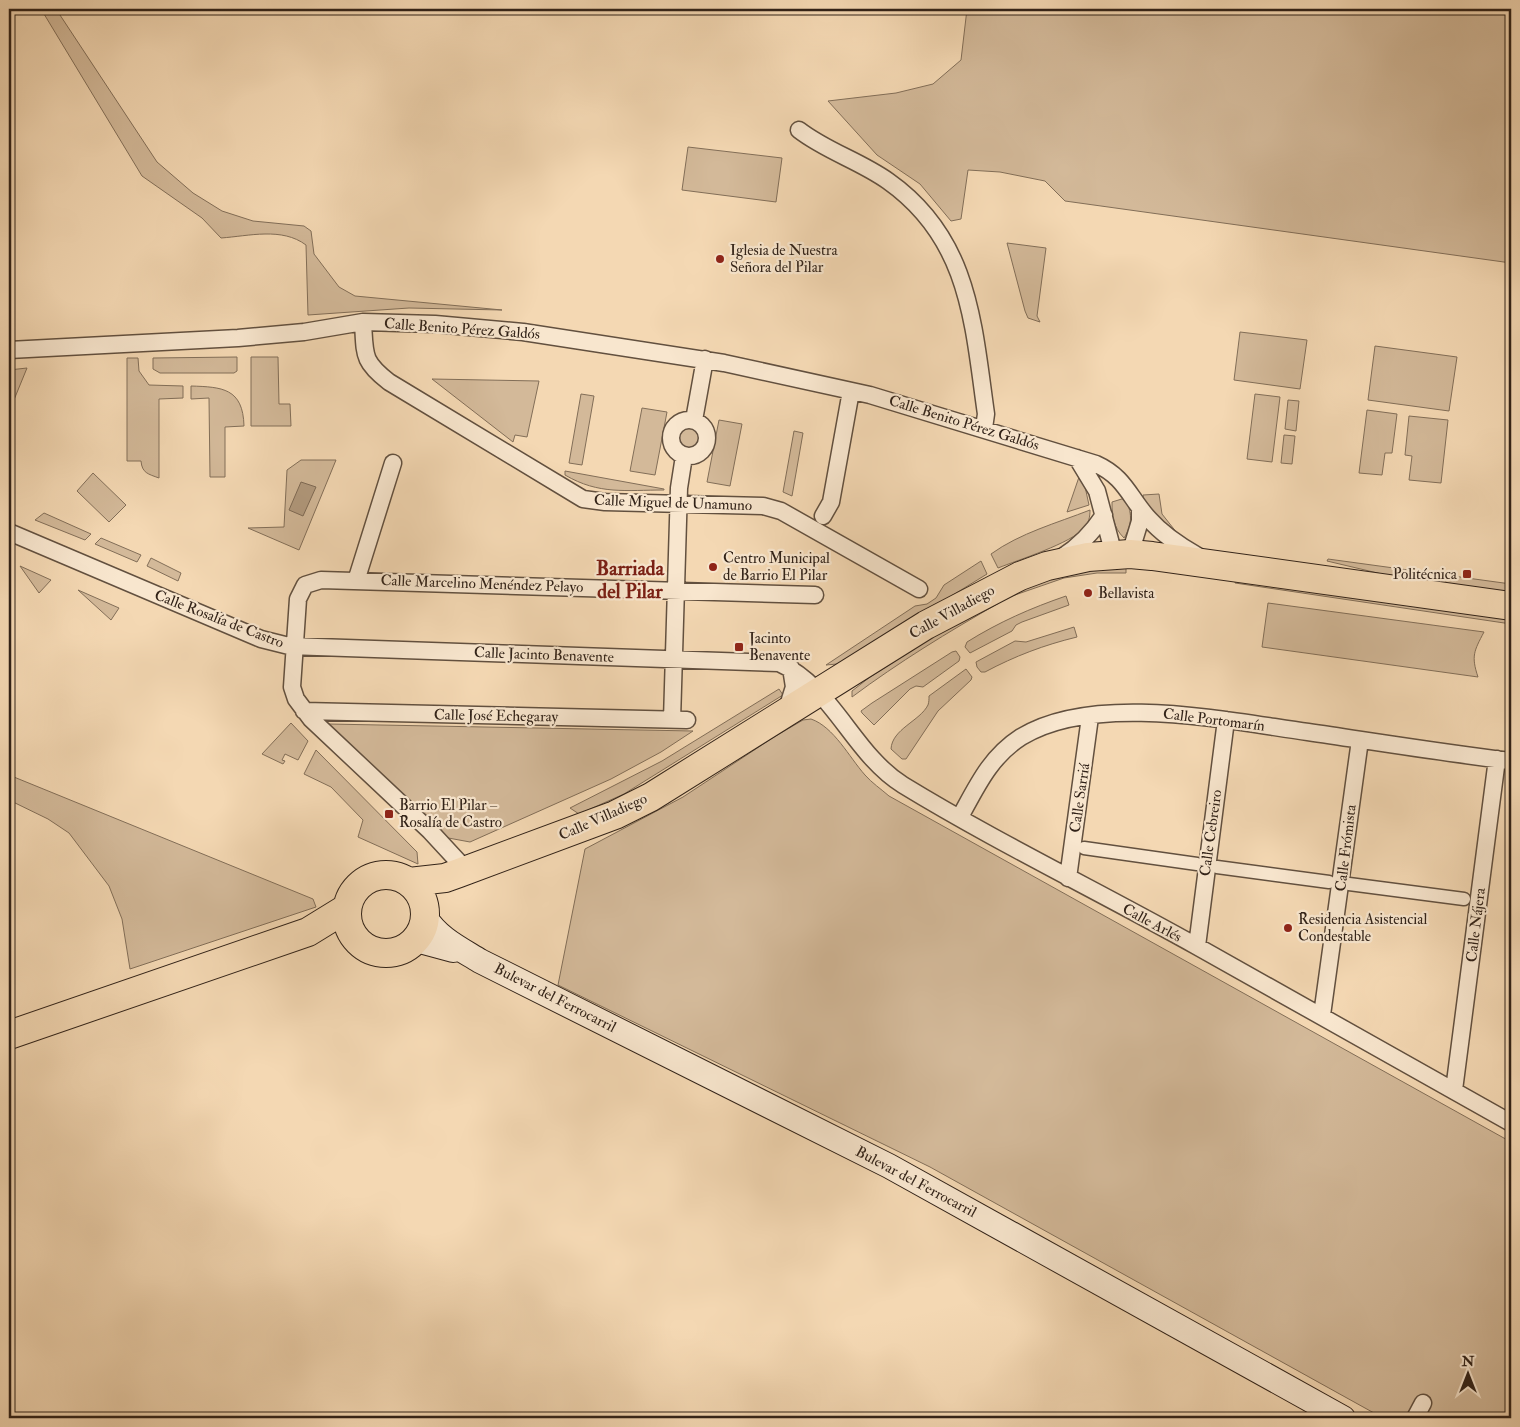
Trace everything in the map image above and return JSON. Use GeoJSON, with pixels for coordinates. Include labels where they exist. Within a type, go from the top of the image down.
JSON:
{"type":"FeatureCollection","features":[{"type":"Feature","properties":{"kind":"highway","name":"Calle Villadiego"},"geometry":{"type":"LineString","coordinates":[[418,911],[456,874],[615,815],[650,797],[926,625],[999,585],[1047,566],[1088,557],[1122,554],[1211,563],[1511,606]]}},
{"type":"Feature","properties":{"kind":"highway"},"geometry":{"type":"LineString","coordinates":[[390,876],[418,911],[406,948],[394,953],[381,953],[369,950],[354,936],[347,920],[347,908],[352,895],[360,885],[371,878],[390,876]]}},
{"type":"Feature","properties":{"kind":"highway"},"geometry":{"type":"LineString","coordinates":[[9,1035],[308,932],[347,908]]}},
{"type":"Feature","properties":{"kind":"highway"},"geometry":{"type":"LineString","coordinates":[[308,932],[354,936]]}},
{"type":"Feature","properties":{"kind":"main road","name":"Bulevar del Ferrocarril"},"geometry":{"type":"LineString","coordinates":[[418,911],[446,947],[480,961],[889,1166],[1343,1418]]}},
{"type":"Feature","properties":{"kind":"street"},"geometry":{"type":"LineString","coordinates":[[799,130],[887,180],[919,206],[937,230],[961,274],[966,292],[973,323],[986,414],[984,428]]}},
{"type":"Feature","properties":{"kind":"street","name":"Calle Benito Pérez Galdós"},"geometry":{"type":"LineString","coordinates":[[9,350],[238,338],[304,332],[362,322],[434,324],[523,332],[705,359],[901,403],[984,428],[1109,470],[1124,484],[1140,509],[1160,530],[1180,546],[1211,563]]}},
{"type":"Feature","properties":{"kind":"street","name":"Calle Miguel de Unamuno"},"geometry":{"type":"LineString","coordinates":[[362,322],[365,357],[372,369],[389,382],[566,490],[584,499],[605,502],[763,506],[781,511],[919,589]]}},
{"type":"Feature","properties":{"kind":"street"},"geometry":{"type":"LineString","coordinates":[[694,420],[705,359]]}},
{"type":"Feature","properties":{"kind":"street"},"geometry":{"type":"LineString","coordinates":[[824,516],[831,502],[851,392]]}},
{"type":"Feature","properties":{"kind":"street"},"geometry":{"type":"LineString","coordinates":[[694,420],[705,430],[706,441],[697,454],[684,456],[672,446],[670,435],[681,421],[694,420]]}},
{"type":"Feature","properties":{"kind":"street"},"geometry":{"type":"LineString","coordinates":[[674,658],[678,503],[684,456]]}},
{"type":"Feature","properties":{"kind":"street"},"geometry":{"type":"LineString","coordinates":[[1077,458],[1093,482],[1104,516],[1122,554]]}},
{"type":"Feature","properties":{"kind":"street"},"geometry":{"type":"LineString","coordinates":[[356,581],[393,463]]}},
{"type":"Feature","properties":{"kind":"street"},"geometry":{"type":"LineString","coordinates":[[1093,482],[1098,473],[1109,470]]}},
{"type":"Feature","properties":{"kind":"street"},"geometry":{"type":"LineString","coordinates":[[1122,554],[1140,521],[1140,509]]}},
{"type":"Feature","properties":{"kind":"street"},"geometry":{"type":"LineString","coordinates":[[1047,566],[1078,547],[1104,516]]}},
{"type":"Feature","properties":{"kind":"street","name":"Calle Rosalía de Castro"},"geometry":{"type":"LineString","coordinates":[[9,532],[261,639],[296,647],[293,693],[304,711],[430,831],[456,874]]}},
{"type":"Feature","properties":{"kind":"street","name":"Calle Marcelino Menéndez Pelayo"},"geometry":{"type":"LineString","coordinates":[[296,647],[298,599],[305,585],[321,580],[815,594]]}},
{"type":"Feature","properties":{"kind":"street","name":"Calle Jacinto Benavente"},"geometry":{"type":"LineString","coordinates":[[296,647],[763,661],[779,663],[791,668],[818,693]]}},
{"type":"Feature","properties":{"kind":"street","name":"Calle José Echegaray"},"geometry":{"type":"LineString","coordinates":[[304,711],[680,720],[674,658]]}},
{"type":"Feature","properties":{"kind":"street"},"geometry":{"type":"LineString","coordinates":[[784,715],[794,687],[791,668]]}},
{"type":"Feature","properties":{"kind":"street","name":"Calle Arlés"},"geometry":{"type":"LineString","coordinates":[[818,693],[878,765],[899,783],[1068,878],[1322,1015],[1511,1122]]}},
{"type":"Feature","properties":{"kind":"street","name":"Calle Portomarín"},"geometry":{"type":"LineString","coordinates":[[960,817],[985,771],[994,759],[1014,743],[1040,728],[1090,717],[1141,713],[1186,715],[1504,760]]}},
{"type":"Feature","properties":{"kind":"street","name":"Calle Sarriá"},"geometry":{"type":"LineString","coordinates":[[1068,878],[1090,717]]}},
{"type":"Feature","properties":{"kind":"street","name":"Calle Cebreiro"},"geometry":{"type":"LineString","coordinates":[[1196,946],[1226,720]]}},
{"type":"Feature","properties":{"kind":"street","name":"Calle Frómista"},"geometry":{"type":"LineString","coordinates":[[1322,1015],[1360,740]]}},
{"type":"Feature","properties":{"kind":"street","name":"Calle Nájera"},"geometry":{"type":"LineString","coordinates":[[1454,1090],[1504,760]]}},
{"type":"Feature","properties":{"kind":"street"},"geometry":{"type":"LineString","coordinates":[[1084,848],[1197,864]]}},
{"type":"Feature","properties":{"kind":"street"},"geometry":{"type":"LineString","coordinates":[[1216,867],[1329,882]]}},
{"type":"Feature","properties":{"kind":"street"},"geometry":{"type":"LineString","coordinates":[[1349,884],[1464,899]]}},
{"type":"Feature","properties":{"kind":"street"},"geometry":{"type":"LineString","coordinates":[[1415,1418],[1423,1403]]}},
{"type":"Feature","properties":{"kind":"shaded area"},"geometry":{"type":"Polygon","coordinates":[[[41,9],[56,9],[157,162],[193,193],[222,211],[253,221],[304,226],[311,231],[314,254],[339,287],[355,296],[502,310],[409,308],[308,315],[306,245],[297,239],[276,234],[221,238],[202,218],[142,176],[41,9]]]}},
{"type":"Feature","properties":{"kind":"shaded area"},"geometry":{"type":"Polygon","coordinates":[[[967,9],[1511,9],[1511,263],[1065,201],[1045,181],[1000,172],[968,170],[961,219],[951,221],[920,184],[877,155],[828,101],[896,93],[933,84],[961,60],[967,9]]]}},
{"type":"Feature","properties":{"kind":"shaded area"},"geometry":{"type":"Polygon","coordinates":[[[688,147],[782,158],[776,202],[682,190],[688,147]]]}},
{"type":"Feature","properties":{"kind":"shaded area"},"geometry":{"type":"Polygon","coordinates":[[[1007,243],[1046,248],[1037,316],[1040,322],[1028,318],[1025,311],[1007,243]]]}},
{"type":"Feature","properties":{"kind":"shaded area"},"geometry":{"type":"Polygon","coordinates":[[[1240,332],[1307,340],[1300,389],[1234,380],[1240,332]]]}},
{"type":"Feature","properties":{"kind":"shaded area"},"geometry":{"type":"Polygon","coordinates":[[[1375,346],[1457,357],[1449,411],[1368,400],[1375,346]]]}},
{"type":"Feature","properties":{"kind":"shaded area"},"geometry":{"type":"Polygon","coordinates":[[[237,357],[237,371],[234,373],[160,373],[153,369],[153,358],[237,357]]]}},
{"type":"Feature","properties":{"kind":"shaded area"},"geometry":{"type":"Polygon","coordinates":[[[251,357],[278,357],[279,404],[290,404],[291,426],[251,426],[251,357]]]}},
{"type":"Feature","properties":{"kind":"shaded area"},"geometry":{"type":"Polygon","coordinates":[[[127,358],[138,358],[139,371],[149,385],[183,386],[183,398],[159,399],[159,478],[144,471],[141,461],[127,461],[127,358]]]}},
{"type":"Feature","properties":{"kind":"shaded area"},"geometry":{"type":"Polygon","coordinates":[[[27,368],[9,412],[9,370],[27,368]]]}},
{"type":"Feature","properties":{"kind":"shaded area"},"geometry":{"type":"Polygon","coordinates":[[[432,379],[539,381],[527,437],[515,435],[513,442],[432,379]]]}},
{"type":"Feature","properties":{"kind":"shaded area"},"geometry":{"type":"Polygon","coordinates":[[[191,386],[221,389],[229,392],[240,404],[244,426],[225,427],[225,477],[210,477],[209,398],[191,399],[191,386]]]}},
{"type":"Feature","properties":{"kind":"shaded area"},"geometry":{"type":"Polygon","coordinates":[[[581,394],[594,396],[582,465],[569,463],[581,394]]]}},
{"type":"Feature","properties":{"kind":"shaded area"},"geometry":{"type":"Polygon","coordinates":[[[1255,394],[1280,397],[1272,462],[1247,459],[1255,394]]]}},
{"type":"Feature","properties":{"kind":"shaded area"},"geometry":{"type":"Polygon","coordinates":[[[1288,400],[1299,401],[1296,431],[1285,429],[1288,400]]]}},
{"type":"Feature","properties":{"kind":"shaded area"},"geometry":{"type":"Polygon","coordinates":[[[642,408],[667,412],[655,475],[630,471],[642,408]]]}},
{"type":"Feature","properties":{"kind":"shaded area"},"geometry":{"type":"Polygon","coordinates":[[[1367,410],[1397,414],[1392,453],[1385,453],[1382,475],[1359,473],[1367,410]]]}},
{"type":"Feature","properties":{"kind":"shaded area"},"geometry":{"type":"Polygon","coordinates":[[[1409,416],[1448,420],[1441,483],[1409,480],[1412,456],[1405,455],[1409,416]]]}},
{"type":"Feature","properties":{"kind":"shaded area"},"geometry":{"type":"Polygon","coordinates":[[[719,420],[742,424],[730,486],[707,482],[719,420]]]}},
{"type":"Feature","properties":{"kind":"shaded area"},"geometry":{"type":"Polygon","coordinates":[[[688,427],[696,430],[699,438],[696,446],[688,449],[680,446],[677,438],[680,430],[688,427]]]}},
{"type":"Feature","properties":{"kind":"shaded area"},"geometry":{"type":"Polygon","coordinates":[[[794,431],[803,433],[792,496],[783,492],[794,431]]]}},
{"type":"Feature","properties":{"kind":"shaded area"},"geometry":{"type":"Polygon","coordinates":[[[1284,435],[1295,436],[1292,464],[1281,463],[1284,435]]]}},
{"type":"Feature","properties":{"kind":"shaded area"},"geometry":{"type":"Polygon","coordinates":[[[301,460],[336,460],[299,550],[248,528],[284,527],[287,470],[301,460]]]}},
{"type":"Feature","properties":{"kind":"shaded area"},"geometry":{"type":"Polygon","coordinates":[[[565,471],[664,490],[625,491],[601,489],[589,486],[565,475],[565,471]]]}},
{"type":"Feature","properties":{"kind":"shaded area"},"geometry":{"type":"Polygon","coordinates":[[[93,473],[126,505],[109,522],[77,491],[93,473]]]}},
{"type":"Feature","properties":{"kind":"shaded area"},"geometry":{"type":"Polygon","coordinates":[[[1079,477],[1084,482],[1089,505],[1067,512],[1079,477]]]}},
{"type":"Feature","properties":{"kind":"shaded area"},"geometry":{"type":"Polygon","coordinates":[[[301,482],[316,487],[303,516],[289,510],[301,482]]]}},
{"type":"Feature","properties":{"kind":"shaded area"},"geometry":{"type":"Polygon","coordinates":[[[1159,494],[1162,514],[1181,538],[1153,513],[1144,501],[1143,495],[1159,494]]]}},
{"type":"Feature","properties":{"kind":"shaded area"},"geometry":{"type":"Polygon","coordinates":[[[1125,498],[1129,508],[1130,523],[1124,538],[1117,530],[1114,521],[1112,502],[1125,498]]]}},
{"type":"Feature","properties":{"kind":"shaded area"},"geometry":{"type":"Polygon","coordinates":[[[1090,510],[1087,524],[1078,534],[1057,545],[998,568],[991,554],[1002,547],[1039,529],[1090,510]]]}},
{"type":"Feature","properties":{"kind":"shaded area"},"geometry":{"type":"Polygon","coordinates":[[[44,513],[91,534],[85,540],[35,520],[44,513]]]}},
{"type":"Feature","properties":{"kind":"shaded area"},"geometry":{"type":"Polygon","coordinates":[[[101,538],[141,555],[137,562],[95,544],[101,538]]]}},
{"type":"Feature","properties":{"kind":"shaded area"},"geometry":{"type":"Polygon","coordinates":[[[151,558],[181,573],[178,581],[147,566],[151,558]]]}},
{"type":"Feature","properties":{"kind":"shaded area"},"geometry":{"type":"Polygon","coordinates":[[[1328,559],[1511,584],[1511,595],[1386,575],[1327,561],[1328,559]]]}},
{"type":"Feature","properties":{"kind":"shaded area"},"geometry":{"type":"Polygon","coordinates":[[[981,561],[987,574],[852,657],[837,664],[826,665],[915,606],[927,604],[936,598],[944,585],[981,561]]]}},
{"type":"Feature","properties":{"kind":"shaded area"},"geometry":{"type":"Polygon","coordinates":[[[20,566],[51,580],[39,593],[20,566]]]}},
{"type":"Feature","properties":{"kind":"shaded area"},"geometry":{"type":"Polygon","coordinates":[[[1126,567],[1126,573],[1097,573],[1064,578],[1012,596],[1010,591],[1061,573],[1126,567]]]}},
{"type":"Feature","properties":{"kind":"shaded area"},"geometry":{"type":"Polygon","coordinates":[[[1236,577],[1511,617],[1511,624],[1235,583],[1236,577]]]}},
{"type":"Feature","properties":{"kind":"shaded area"},"geometry":{"type":"Polygon","coordinates":[[[78,590],[119,608],[111,620],[78,590]]]}},
{"type":"Feature","properties":{"kind":"shaded area"},"geometry":{"type":"Polygon","coordinates":[[[1066,596],[1069,605],[1022,622],[1016,625],[1012,631],[970,653],[965,647],[967,642],[1003,622],[1066,596]]]}},
{"type":"Feature","properties":{"kind":"shaded area"},"geometry":{"type":"Polygon","coordinates":[[[996,597],[999,603],[924,648],[852,697],[852,691],[870,677],[996,597]]]}},
{"type":"Feature","properties":{"kind":"shaded area"},"geometry":{"type":"Polygon","coordinates":[[[1268,603],[1484,632],[1474,659],[1478,677],[1262,647],[1268,603]]]}},
{"type":"Feature","properties":{"kind":"shaded area"},"geometry":{"type":"Polygon","coordinates":[[[1074,627],[1077,637],[1030,652],[985,672],[981,672],[977,667],[976,662],[1015,641],[1026,642],[1074,627]]]}},
{"type":"Feature","properties":{"kind":"shaded area"},"geometry":{"type":"Polygon","coordinates":[[[956,651],[960,657],[959,661],[923,687],[916,686],[910,689],[874,725],[862,713],[861,711],[872,703],[956,651]]]}},
{"type":"Feature","properties":{"kind":"shaded area"},"geometry":{"type":"Polygon","coordinates":[[[966,669],[972,677],[971,680],[938,711],[906,759],[902,759],[891,749],[896,736],[924,711],[929,702],[929,696],[966,669]]]}},
{"type":"Feature","properties":{"kind":"shaded area"},"geometry":{"type":"Polygon","coordinates":[[[779,689],[783,695],[624,794],[579,814],[570,808],[662,761],[779,689]]]}},
{"type":"Feature","properties":{"kind":"shaded area"},"geometry":{"type":"Polygon","coordinates":[[[811,719],[834,735],[865,775],[889,796],[1511,1142],[1511,1418],[1383,1418],[930,1167],[558,985],[585,849],[683,797],[774,737],[803,720],[811,719]]]}},
{"type":"Feature","properties":{"kind":"shaded area"},"geometry":{"type":"Polygon","coordinates":[[[291,723],[308,741],[298,760],[285,754],[282,760],[285,761],[283,764],[262,754],[291,723]]]}},
{"type":"Feature","properties":{"kind":"shaded area"},"geometry":{"type":"Polygon","coordinates":[[[328,724],[693,731],[661,752],[611,779],[470,842],[443,837],[328,724]]]}},
{"type":"Feature","properties":{"kind":"shaded area"},"geometry":{"type":"Polygon","coordinates":[[[316,750],[417,852],[418,864],[358,837],[363,820],[331,787],[304,774],[316,750]]]}},
{"type":"Feature","properties":{"kind":"shaded area"},"geometry":{"type":"Polygon","coordinates":[[[9,775],[313,899],[316,907],[130,969],[122,919],[109,886],[69,833],[48,819],[9,800],[9,775]]]}},
{"type":"Feature","properties":{"kind":"place","name":"Iglesia de Nuestra Señora del Pilar"},"geometry":{"type":"Point","coordinates":[720,259]}},
{"type":"Feature","properties":{"kind":"place","name":"Centro Municipal de Barrio El Pilar"},"geometry":{"type":"Point","coordinates":[713,567]}},
{"type":"Feature","properties":{"kind":"place","name":"Politécnica"},"geometry":{"type":"Point","coordinates":[1467,574]}},
{"type":"Feature","properties":{"kind":"place","name":"Bellavista"},"geometry":{"type":"Point","coordinates":[1088,593]}},
{"type":"Feature","properties":{"kind":"place","name":"Jacinto Benavente"},"geometry":{"type":"Point","coordinates":[739,647]}},
{"type":"Feature","properties":{"kind":"place","name":"Barrio El Pilar – Rosalía de Castro"},"geometry":{"type":"Point","coordinates":[389,814]}},
{"type":"Feature","properties":{"kind":"place","name":"Residencia Asistencial Condestable"},"geometry":{"type":"Point","coordinates":[1288,928]}},
{"type":"Feature","properties":{"kind":"district","name":"Barriada del Pilar"},"geometry":{"type":"Point","coordinates":[630,580]}}]}
